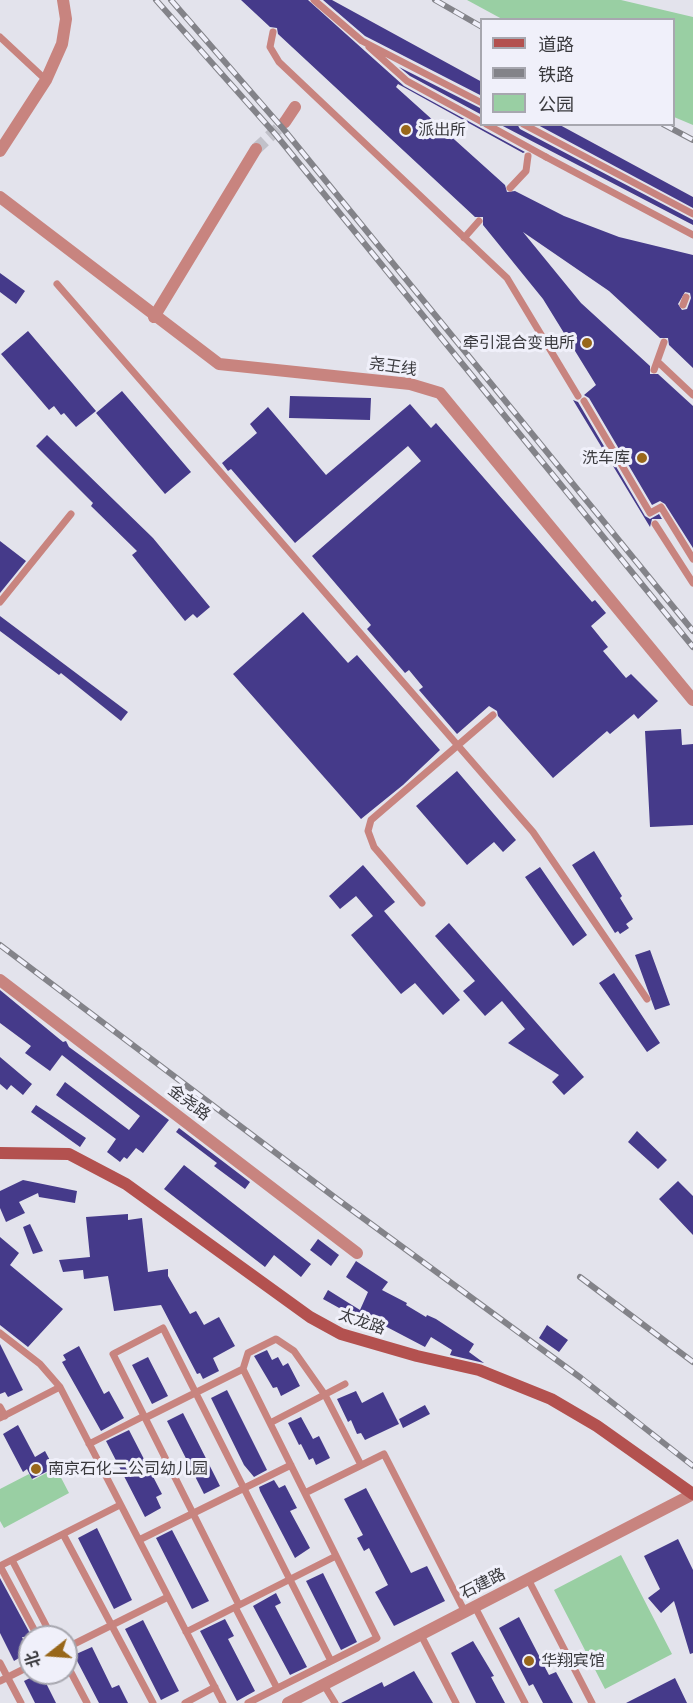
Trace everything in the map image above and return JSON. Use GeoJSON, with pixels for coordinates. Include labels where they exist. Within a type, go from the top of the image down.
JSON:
{"type":"FeatureCollection","features":[{"type":"Feature","properties":{"kind":"street"},"geometry":{"type":"LineString","coordinates":[[0,151],[46,80],[62,44],[66,19],[63,0]]}},
{"type":"Feature","properties":{"kind":"street"},"geometry":{"type":"LineString","coordinates":[[285,122],[295,107]]}},
{"type":"Feature","properties":{"kind":"street"},"geometry":{"type":"LineString","coordinates":[[154,317],[256,148]]}},
{"type":"Feature","properties":{"kind":"street","name":"尧王线"},"geometry":{"type":"LineString","coordinates":[[0,197],[154,317],[219,364],[410,384],[440,393],[693,700]]}},
{"type":"Feature","properties":{"kind":"street","name":"金尧路"},"geometry":{"type":"LineString","coordinates":[[0,980],[357,1253]]}},
{"type":"Feature","properties":{"kind":"street","name":"太龙路"},"geometry":{"type":"LineString","coordinates":[[0,1153],[69,1154],[126,1184],[310,1317],[340,1334],[417,1356],[478,1370],[551,1399],[597,1426],[693,1494]]}},
{"type":"Feature","properties":{"kind":"street","name":"石建路"},"geometry":{"type":"LineString","coordinates":[[288,1703],[693,1494]]}},
{"type":"Feature","properties":{"kind":"lane"},"geometry":{"type":"LineString","coordinates":[[314,0],[407,81],[480,121]]}},
{"type":"Feature","properties":{"kind":"lane"},"geometry":{"type":"LineString","coordinates":[[273,32],[270,47],[279,62],[507,278],[650,513],[661,507],[693,559]]}},
{"type":"Feature","properties":{"kind":"lane"},"geometry":{"type":"LineString","coordinates":[[0,37],[46,80]]}},
{"type":"Feature","properties":{"kind":"lane"},"geometry":{"type":"LineString","coordinates":[[362,41],[480,102]]}},
{"type":"Feature","properties":{"kind":"lane"},"geometry":{"type":"LineString","coordinates":[[490,126],[693,235]]}},
{"type":"Feature","properties":{"kind":"lane"},"geometry":{"type":"LineString","coordinates":[[527,126],[693,214]]}},
{"type":"Feature","properties":{"kind":"lane"},"geometry":{"type":"LineString","coordinates":[[510,188],[526,171],[528,156]]}},
{"type":"Feature","properties":{"kind":"lane"},"geometry":{"type":"LineString","coordinates":[[464,238],[479,221]]}},
{"type":"Feature","properties":{"kind":"lane"},"geometry":{"type":"LineString","coordinates":[[57,284],[533,831],[647,999]]}},
{"type":"Feature","properties":{"kind":"lane"},"geometry":{"type":"LineString","coordinates":[[683,305],[686,297]]}},
{"type":"Feature","properties":{"kind":"lane"},"geometry":{"type":"LineString","coordinates":[[654,370],[664,342]]}},
{"type":"Feature","properties":{"kind":"lane"},"geometry":{"type":"LineString","coordinates":[[658,362],[693,394]]}},
{"type":"Feature","properties":{"kind":"lane"},"geometry":{"type":"LineString","coordinates":[[0,602],[71,514]]}},
{"type":"Feature","properties":{"kind":"lane"},"geometry":{"type":"LineString","coordinates":[[655,524],[693,583]]}},
{"type":"Feature","properties":{"kind":"lane"},"geometry":{"type":"LineString","coordinates":[[422,903],[374,847],[369,831],[371,820],[493,715]]}},
{"type":"Feature","properties":{"kind":"lane"},"geometry":{"type":"LineString","coordinates":[[277,1688],[113,1354],[163,1328],[331,1661]]}},
{"type":"Feature","properties":{"kind":"lane"},"geometry":{"type":"LineString","coordinates":[[0,1333],[40,1364],[60,1388],[223,1703]]}},
{"type":"Feature","properties":{"kind":"lane"},"geometry":{"type":"LineString","coordinates":[[248,1703],[377,1638],[243,1370],[248,1353],[276,1340],[294,1351],[325,1395],[361,1465]]}},
{"type":"Feature","properties":{"kind":"lane"},"geometry":{"type":"LineString","coordinates":[[89,1444],[243,1370]]}},
{"type":"Feature","properties":{"kind":"lane"},"geometry":{"type":"LineString","coordinates":[[270,1423],[345,1384]]}},
{"type":"Feature","properties":{"kind":"lane"},"geometry":{"type":"LineString","coordinates":[[0,1407],[2,1417],[60,1388]]}},
{"type":"Feature","properties":{"kind":"lane"},"geometry":{"type":"LineString","coordinates":[[305,1494],[384,1454],[525,1703]]}},
{"type":"Feature","properties":{"kind":"lane"},"geometry":{"type":"LineString","coordinates":[[139,1540],[291,1465]]}},
{"type":"Feature","properties":{"kind":"lane"},"geometry":{"type":"LineString","coordinates":[[32,1625],[0,1566],[120,1505]]}},
{"type":"Feature","properties":{"kind":"lane"},"geometry":{"type":"LineString","coordinates":[[63,1534],[153,1703]]}},
{"type":"Feature","properties":{"kind":"lane"},"geometry":{"type":"LineString","coordinates":[[186,1632],[336,1556]]}},
{"type":"Feature","properties":{"kind":"lane"},"geometry":{"type":"LineString","coordinates":[[12,1560],[46,1625]]}},
{"type":"Feature","properties":{"kind":"lane"},"geometry":{"type":"LineString","coordinates":[[528,1579],[592,1703]]}},
{"type":"Feature","properties":{"kind":"lane"},"geometry":{"type":"LineString","coordinates":[[78,1642],[168,1597]]}},
{"type":"Feature","properties":{"kind":"lane"},"geometry":{"type":"LineString","coordinates":[[421,1635],[456,1703]]}},
{"type":"Feature","properties":{"kind":"lane"},"geometry":{"type":"LineString","coordinates":[[0,1664],[4,1679],[21,1703]]}},
{"type":"Feature","properties":{"kind":"lane"},"geometry":{"type":"LineString","coordinates":[[4,1679],[18,1672]]}},
{"type":"Feature","properties":{"kind":"lane"},"geometry":{"type":"LineString","coordinates":[[78,1685],[87,1703]]}},
{"type":"Feature","properties":{"kind":"lane"},"geometry":{"type":"LineString","coordinates":[[324,1685],[336,1703]]}},
{"type":"Feature","properties":{"kind":"lane"},"geometry":{"type":"LineString","coordinates":[[184,1703],[215,1687]]}},
{"type":"Feature","properties":{"kind":"green space"},"geometry":{"type":"Polygon","coordinates":[[[467,0],[621,0],[693,17],[693,125],[675,117],[675,18],[500,18],[467,0]]]}},
{"type":"Feature","properties":{"kind":"green space"},"geometry":{"type":"Polygon","coordinates":[[[56,1468],[69,1493],[4,1528],[0,1521],[0,1489],[29,1474],[33,1480],[56,1468]]]}},
{"type":"Feature","properties":{"kind":"green space"},"geometry":{"type":"Polygon","coordinates":[[[621,1555],[672,1654],[605,1689],[554,1590],[621,1555]]]}},
{"type":"Feature","properties":{"kind":"building"},"geometry":{"type":"Polygon","coordinates":[[[241,0],[308,0],[404,86],[525,152],[523,153],[398,84],[396,87],[505,185],[507,192],[515,191],[564,216],[619,237],[693,255],[693,368],[669,345],[668,338],[660,338],[609,291],[523,232],[581,303],[650,366],[650,374],[658,374],[693,406],[693,548],[665,504],[660,501],[652,505],[589,398],[584,395],[596,385],[543,299],[483,225],[483,217],[475,217],[278,34],[277,28],[270,27],[241,0]],[[685,292],[678,304],[682,310],[687,309],[691,298],[690,293],[685,292]]]}},
{"type":"Feature","properties":{"kind":"building"},"geometry":{"type":"Polygon","coordinates":[[[323,0],[332,0],[480,81],[480,95],[365,36],[323,0]]]}},
{"type":"Feature","properties":{"kind":"building"},"geometry":{"type":"Polygon","coordinates":[[[399,67],[480,108],[480,114],[410,76],[399,67]]]}},
{"type":"Feature","properties":{"kind":"building"},"geometry":{"type":"Polygon","coordinates":[[[503,126],[518,126],[693,220],[693,225],[503,126]]]}},
{"type":"Feature","properties":{"kind":"building"},"geometry":{"type":"Polygon","coordinates":[[[540,126],[562,126],[693,197],[693,208],[540,126]]]}},
{"type":"Feature","properties":{"kind":"building"},"geometry":{"type":"Polygon","coordinates":[[[0,273],[25,291],[16,304],[0,292],[0,273]]]}},
{"type":"Feature","properties":{"kind":"building"},"geometry":{"type":"Polygon","coordinates":[[[28,331],[96,411],[76,427],[64,413],[61,415],[54,406],[49,410],[1,354],[28,331]]]}},
{"type":"Feature","properties":{"kind":"building"},"geometry":{"type":"Polygon","coordinates":[[[122,391],[191,472],[165,494],[96,413],[122,391]]]}},
{"type":"Feature","properties":{"kind":"building"},"geometry":{"type":"Polygon","coordinates":[[[290,396],[371,398],[370,420],[289,418],[290,396]]]}},
{"type":"Feature","properties":{"kind":"building"},"geometry":{"type":"Polygon","coordinates":[[[573,400],[578,402],[645,516],[650,519],[659,514],[662,519],[652,519],[650,527],[573,400]]]}},
{"type":"Feature","properties":{"kind":"building"},"geometry":{"type":"Polygon","coordinates":[[[410,404],[431,428],[436,423],[592,602],[595,600],[606,613],[591,626],[608,647],[603,651],[626,678],[631,674],[658,701],[638,719],[634,714],[610,734],[607,731],[553,778],[498,716],[497,711],[489,706],[457,734],[419,690],[423,687],[409,670],[405,673],[367,629],[371,625],[312,556],[421,461],[408,446],[295,543],[231,469],[228,471],[222,463],[257,433],[250,424],[268,407],[326,475],[410,404]]]}},
{"type":"Feature","properties":{"kind":"building"},"geometry":{"type":"Polygon","coordinates":[[[47,435],[153,538],[210,607],[197,618],[193,614],[185,621],[132,555],[137,551],[91,506],[93,503],[36,446],[47,435]]]}},
{"type":"Feature","properties":{"kind":"building"},"geometry":{"type":"Polygon","coordinates":[[[0,541],[26,561],[0,593],[0,541]]]}},
{"type":"Feature","properties":{"kind":"building"},"geometry":{"type":"Polygon","coordinates":[[[303,612],[348,663],[357,655],[440,750],[403,785],[361,819],[233,674],[303,612]]]}},
{"type":"Feature","properties":{"kind":"building"},"geometry":{"type":"Polygon","coordinates":[[[0,616],[128,712],[121,721],[61,673],[59,675],[0,631],[0,616]]]}},
{"type":"Feature","properties":{"kind":"building"},"geometry":{"type":"Polygon","coordinates":[[[681,729],[682,745],[693,744],[693,825],[650,827],[645,731],[681,729]]]}},
{"type":"Feature","properties":{"kind":"building"},"geometry":{"type":"Polygon","coordinates":[[[457,771],[516,840],[503,852],[494,842],[467,865],[416,806],[457,771]]]}},
{"type":"Feature","properties":{"kind":"building"},"geometry":{"type":"Polygon","coordinates":[[[594,851],[622,896],[620,898],[633,919],[626,924],[629,928],[620,934],[618,931],[615,933],[572,865],[594,851]]]}},
{"type":"Feature","properties":{"kind":"building"},"geometry":{"type":"Polygon","coordinates":[[[363,865],[395,902],[384,911],[460,1000],[443,1015],[415,983],[401,994],[351,935],[373,916],[356,896],[340,909],[329,896],[363,865]]]}},
{"type":"Feature","properties":{"kind":"building"},"geometry":{"type":"Polygon","coordinates":[[[540,867],[587,935],[573,946],[525,877],[540,867]]]}},
{"type":"Feature","properties":{"kind":"building"},"geometry":{"type":"Polygon","coordinates":[[[449,923],[584,1077],[564,1095],[552,1082],[559,1075],[508,1043],[525,1029],[502,1001],[485,1016],[463,991],[475,981],[435,936],[449,923]]]}},
{"type":"Feature","properties":{"kind":"building"},"geometry":{"type":"Polygon","coordinates":[[[650,950],[670,1005],[655,1010],[635,955],[650,950]]]}},
{"type":"Feature","properties":{"kind":"building"},"geometry":{"type":"Polygon","coordinates":[[[614,973],[660,1043],[647,1052],[599,983],[614,973]]]}},
{"type":"Feature","properties":{"kind":"building"},"geometry":{"type":"Polygon","coordinates":[[[0,990],[63,1042],[66,1041],[69,1047],[169,1120],[143,1153],[136,1148],[127,1159],[124,1157],[120,1162],[107,1152],[116,1139],[56,1095],[65,1082],[129,1130],[140,1116],[62,1055],[50,1071],[25,1053],[31,1046],[0,1023],[0,990]]]}},
{"type":"Feature","properties":{"kind":"building"},"geometry":{"type":"Polygon","coordinates":[[[0,1057],[32,1084],[23,1095],[11,1085],[7,1090],[0,1084],[0,1057]]]}},
{"type":"Feature","properties":{"kind":"building"},"geometry":{"type":"Polygon","coordinates":[[[36,1105],[86,1138],[80,1147],[31,1112],[36,1105]]]}},
{"type":"Feature","properties":{"kind":"building"},"geometry":{"type":"Polygon","coordinates":[[[179,1128],[250,1182],[245,1189],[214,1166],[217,1163],[176,1132],[179,1128]]]}},
{"type":"Feature","properties":{"kind":"building"},"geometry":{"type":"Polygon","coordinates":[[[637,1131],[667,1160],[658,1169],[628,1142],[637,1131]]]}},
{"type":"Feature","properties":{"kind":"building"},"geometry":{"type":"Polygon","coordinates":[[[184,1165],[311,1264],[301,1277],[274,1255],[265,1267],[164,1189],[184,1165]]]}},
{"type":"Feature","properties":{"kind":"building"},"geometry":{"type":"Polygon","coordinates":[[[23,1180],[77,1191],[75,1203],[39,1197],[38,1193],[19,1202],[25,1213],[6,1222],[0,1208],[0,1191],[23,1180]]]}},
{"type":"Feature","properties":{"kind":"building"},"geometry":{"type":"Polygon","coordinates":[[[678,1181],[693,1196],[693,1235],[659,1199],[678,1181]]]}},
{"type":"Feature","properties":{"kind":"building"},"geometry":{"type":"Polygon","coordinates":[[[128,1214],[128,1220],[142,1218],[148,1272],[168,1269],[168,1276],[190,1314],[196,1311],[204,1325],[219,1317],[235,1346],[213,1358],[219,1371],[203,1379],[200,1373],[197,1374],[161,1305],[114,1311],[108,1276],[84,1279],[83,1270],[63,1272],[59,1260],[90,1257],[86,1217],[128,1214]]]}},
{"type":"Feature","properties":{"kind":"building"},"geometry":{"type":"Polygon","coordinates":[[[30,1224],[43,1251],[33,1254],[23,1227],[30,1224]]]}},
{"type":"Feature","properties":{"kind":"building"},"geometry":{"type":"Polygon","coordinates":[[[0,1237],[19,1253],[10,1265],[63,1309],[28,1347],[0,1325],[0,1237]]]}},
{"type":"Feature","properties":{"kind":"building"},"geometry":{"type":"Polygon","coordinates":[[[318,1239],[339,1255],[331,1266],[310,1250],[318,1239]]]}},
{"type":"Feature","properties":{"kind":"building"},"geometry":{"type":"Polygon","coordinates":[[[356,1261],[388,1282],[382,1290],[407,1303],[406,1305],[426,1317],[427,1315],[436,1319],[474,1344],[469,1352],[484,1363],[450,1355],[452,1350],[431,1337],[425,1347],[383,1325],[382,1328],[359,1319],[323,1299],[328,1290],[360,1310],[368,1292],[346,1277],[356,1261]]]}},
{"type":"Feature","properties":{"kind":"building"},"geometry":{"type":"Polygon","coordinates":[[[547,1325],[568,1340],[559,1352],[539,1338],[547,1325]]]}},
{"type":"Feature","properties":{"kind":"building"},"geometry":{"type":"Polygon","coordinates":[[[0,1344],[23,1390],[8,1397],[5,1392],[0,1394],[0,1344]]]}},
{"type":"Feature","properties":{"kind":"building"},"geometry":{"type":"Polygon","coordinates":[[[79,1346],[104,1394],[109,1391],[124,1418],[101,1431],[62,1362],[66,1360],[63,1355],[79,1346]]]}},
{"type":"Feature","properties":{"kind":"building"},"geometry":{"type":"Polygon","coordinates":[[[267,1350],[272,1360],[278,1357],[283,1366],[288,1363],[300,1386],[281,1396],[277,1387],[273,1388],[254,1356],[267,1350]]]}},
{"type":"Feature","properties":{"kind":"building"},"geometry":{"type":"Polygon","coordinates":[[[148,1357],[168,1396],[152,1404],[132,1365],[148,1357]]]}},
{"type":"Feature","properties":{"kind":"building"},"geometry":{"type":"Polygon","coordinates":[[[227,1390],[267,1470],[254,1477],[244,1465],[211,1398],[227,1390]]]}},
{"type":"Feature","properties":{"kind":"building"},"geometry":{"type":"Polygon","coordinates":[[[356,1391],[362,1403],[383,1392],[399,1424],[365,1440],[361,1433],[357,1434],[351,1420],[348,1422],[337,1399],[356,1391]]]}},
{"type":"Feature","properties":{"kind":"building"},"geometry":{"type":"Polygon","coordinates":[[[425,1405],[430,1414],[403,1428],[399,1419],[425,1405]]]}},
{"type":"Feature","properties":{"kind":"building"},"geometry":{"type":"Polygon","coordinates":[[[183,1413],[220,1486],[204,1494],[167,1421],[183,1413]]]}},
{"type":"Feature","properties":{"kind":"building"},"geometry":{"type":"Polygon","coordinates":[[[301,1417],[313,1439],[319,1436],[330,1458],[316,1465],[313,1458],[309,1460],[301,1444],[299,1445],[288,1423],[301,1417]]]}},
{"type":"Feature","properties":{"kind":"building"},"geometry":{"type":"Polygon","coordinates":[[[18,1425],[35,1457],[45,1451],[54,1468],[32,1479],[27,1469],[23,1472],[3,1434],[18,1425]]]}},
{"type":"Feature","properties":{"kind":"building"},"geometry":{"type":"Polygon","coordinates":[[[129,1430],[162,1494],[156,1497],[161,1508],[145,1517],[106,1441],[129,1430]]]}},
{"type":"Feature","properties":{"kind":"building"},"geometry":{"type":"Polygon","coordinates":[[[274,1480],[279,1488],[285,1485],[297,1508],[290,1511],[310,1548],[295,1558],[260,1491],[259,1487],[274,1480]]]}},
{"type":"Feature","properties":{"kind":"building"},"geometry":{"type":"Polygon","coordinates":[[[366,1488],[411,1573],[427,1566],[445,1601],[394,1626],[375,1592],[388,1585],[369,1548],[364,1551],[357,1538],[363,1535],[344,1499],[366,1488]]]}},
{"type":"Feature","properties":{"kind":"building"},"geometry":{"type":"Polygon","coordinates":[[[97,1528],[132,1600],[114,1609],[78,1538],[97,1528]]]}},
{"type":"Feature","properties":{"kind":"building"},"geometry":{"type":"Polygon","coordinates":[[[172,1530],[209,1601],[192,1609],[156,1538],[172,1530]]]}},
{"type":"Feature","properties":{"kind":"building"},"geometry":{"type":"Polygon","coordinates":[[[678,1539],[693,1570],[693,1653],[690,1654],[674,1601],[661,1613],[648,1598],[660,1589],[644,1556],[678,1539]]]}},
{"type":"Feature","properties":{"kind":"building"},"geometry":{"type":"Polygon","coordinates":[[[323,1573],[357,1642],[341,1650],[306,1581],[323,1573]]]}},
{"type":"Feature","properties":{"kind":"building"},"geometry":{"type":"Polygon","coordinates":[[[0,1578],[25,1625],[18,1625],[18,1659],[14,1661],[0,1633],[0,1578]]]}},
{"type":"Feature","properties":{"kind":"building"},"geometry":{"type":"Polygon","coordinates":[[[276,1593],[281,1603],[275,1606],[307,1667],[290,1675],[253,1606],[276,1593]]]}},
{"type":"Feature","properties":{"kind":"building","name":"华翔宾馆"},"geometry":{"type":"Polygon","coordinates":[[[519,1617],[549,1675],[556,1672],[573,1703],[543,1703],[533,1684],[529,1686],[499,1628],[519,1617]]]}},
{"type":"Feature","properties":{"kind":"building"},"geometry":{"type":"Polygon","coordinates":[[[225,1619],[234,1636],[228,1639],[255,1691],[237,1701],[200,1631],[225,1619]]]}},
{"type":"Feature","properties":{"kind":"building"},"geometry":{"type":"Polygon","coordinates":[[[143,1620],[179,1691],[161,1700],[125,1629],[143,1620]]]}},
{"type":"Feature","properties":{"kind":"building"},"geometry":{"type":"Polygon","coordinates":[[[473,1641],[494,1676],[491,1677],[505,1703],[476,1703],[451,1653],[473,1641]]]}},
{"type":"Feature","properties":{"kind":"building"},"geometry":{"type":"Polygon","coordinates":[[[92,1647],[112,1688],[119,1685],[128,1703],[99,1703],[78,1663],[78,1653],[92,1647]]]}},
{"type":"Feature","properties":{"kind":"building"},"geometry":{"type":"Polygon","coordinates":[[[414,1671],[433,1703],[341,1703],[382,1682],[384,1687],[414,1671]]]}},
{"type":"Feature","properties":{"kind":"building"},"geometry":{"type":"Polygon","coordinates":[[[675,1678],[687,1703],[626,1703],[675,1678]]]}},
{"type":"Feature","properties":{"kind":"building"},"geometry":{"type":"Polygon","coordinates":[[[26,1685],[47,1685],[56,1703],[35,1703],[26,1685]]]}},
{"type":"Feature","properties":{"kind":"tunnel"},"geometry":{"type":"LineString","coordinates":[[256,149],[285,122]]}},
{"type":"Feature","properties":{"kind":"railway"},"geometry":{"type":"LineString","coordinates":[[156,0],[276,135],[693,647]]}},
{"type":"Feature","properties":{"kind":"railway"},"geometry":{"type":"LineString","coordinates":[[171,0],[285,131],[693,631]]}},
{"type":"Feature","properties":{"kind":"railway"},"geometry":{"type":"LineString","coordinates":[[435,0],[480,26]]}},
{"type":"Feature","properties":{"kind":"railway"},"geometry":{"type":"LineString","coordinates":[[667,126],[693,140]]}},
{"type":"Feature","properties":{"kind":"railway"},"geometry":{"type":"LineString","coordinates":[[0,945],[337,1199],[581,1378],[693,1466]]}},
{"type":"Feature","properties":{"kind":"railway"},"geometry":{"type":"LineString","coordinates":[[580,1277],[693,1362]]}},
{"type":"Feature","properties":{"kind":"place","name":"派出所"},"geometry":{"type":"Point","coordinates":[406,130]}},
{"type":"Feature","properties":{"kind":"place","name":"牵引混合变电所"},"geometry":{"type":"Point","coordinates":[587,343]}},
{"type":"Feature","properties":{"kind":"place","name":"洗车库"},"geometry":{"type":"Point","coordinates":[642,458]}},
{"type":"Feature","properties":{"kind":"place","name":"南京石化二公司幼儿园"},"geometry":{"type":"Point","coordinates":[36,1469]}},
{"type":"Feature","properties":{"kind":"place","name":"华翔宾馆"},"geometry":{"type":"Point","coordinates":[529,1661]}}]}
